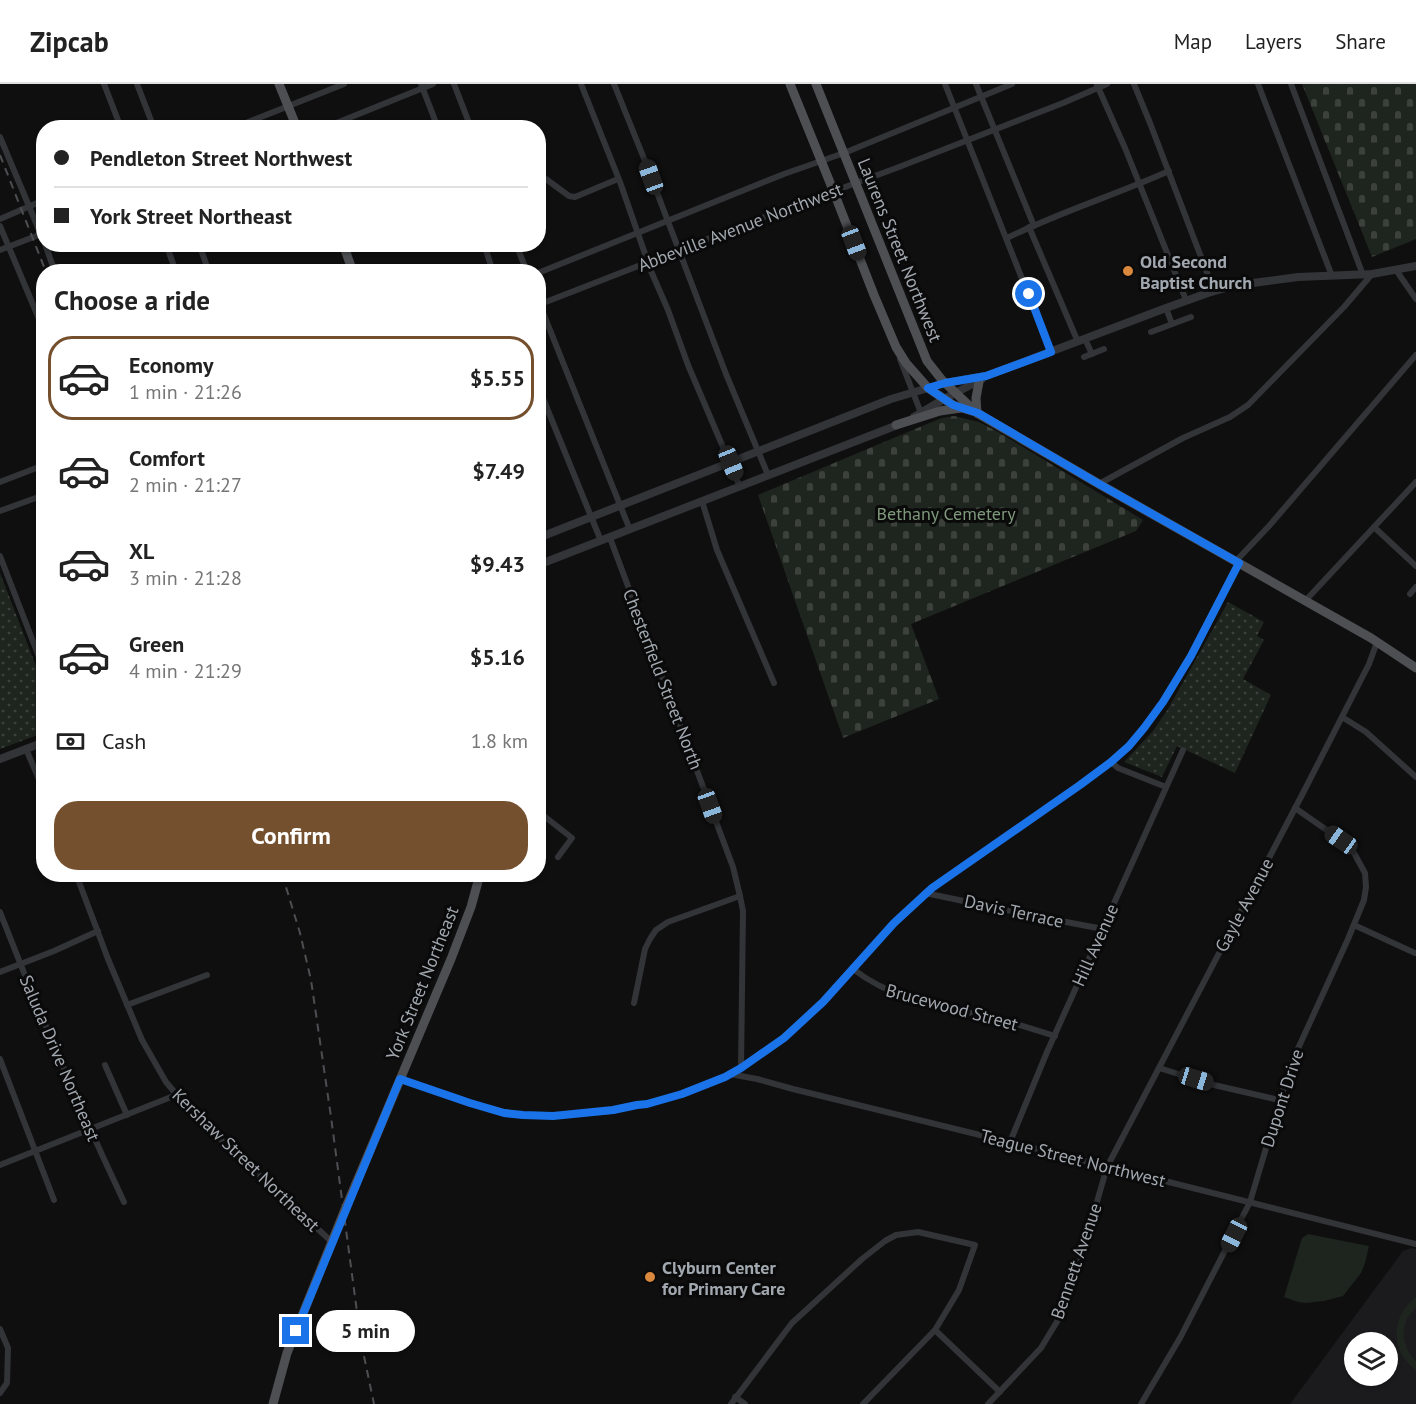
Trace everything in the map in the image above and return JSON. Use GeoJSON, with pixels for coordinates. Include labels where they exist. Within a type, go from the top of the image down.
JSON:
{"type":"FeatureCollection","features":[{"type":"Feature","properties":{"kind":"main road"},"geometry":{"type":"LineString","coordinates":[[279,84],[294,120]]}},
{"type":"Feature","properties":{"kind":"main road","name":"Laurens Street Northwest"},"geometry":{"type":"LineString","coordinates":[[790,84],[873,295],[896,347],[906,363],[928,388],[953,405],[978,413]]}},
{"type":"Feature","properties":{"kind":"main road","name":"Laurens Street Northwest"},"geometry":{"type":"LineString","coordinates":[[816,84],[927,361],[955,393],[978,413],[1306,600],[1416,668]]}},
{"type":"Feature","properties":{"kind":"main road"},"geometry":{"type":"LineString","coordinates":[[914,373],[922,373],[930,365]]}},
{"type":"Feature","properties":{"kind":"main road"},"geometry":{"type":"LineString","coordinates":[[978,413],[976,398],[982,379]]}},
{"type":"Feature","properties":{"kind":"main road"},"geometry":{"type":"LineString","coordinates":[[897,425],[940,411],[962,408]]}},
{"type":"Feature","properties":{"kind":"main road","name":"York Street Northeast"},"geometry":{"type":"LineString","coordinates":[[273,1404],[287,1353],[463,928],[477,882]]}},
{"type":"Feature","properties":{"kind":"street"},"geometry":{"type":"LineString","coordinates":[[104,84],[119,120]]}},
{"type":"Feature","properties":{"kind":"street"},"geometry":{"type":"LineString","coordinates":[[137,84],[151,120]]}},
{"type":"Feature","properties":{"kind":"street"},"geometry":{"type":"LineString","coordinates":[[251,120],[344,84]]}},
{"type":"Feature","properties":{"kind":"street"},"geometry":{"type":"LineString","coordinates":[[343,120],[422,86],[433,84]]}},
{"type":"Feature","properties":{"kind":"street"},"geometry":{"type":"LineString","coordinates":[[454,84],[468,120]]}},
{"type":"Feature","properties":{"kind":"street"},"geometry":{"type":"LineString","coordinates":[[581,84],[698,390],[740,487]]}},
{"type":"Feature","properties":{"kind":"street"},"geometry":{"type":"LineString","coordinates":[[614,84],[726,374],[768,475]]}},
{"type":"Feature","properties":{"kind":"street"},"geometry":{"type":"LineString","coordinates":[[945,84],[1051,352]]}},
{"type":"Feature","properties":{"kind":"street"},"geometry":{"type":"LineString","coordinates":[[976,84],[1032,226],[1082,340],[1092,354]]}},
{"type":"Feature","properties":{"kind":"street","name":"Abbeville Avenue Northwest"},"geometry":{"type":"LineString","coordinates":[[546,270],[1012,84]]}},
{"type":"Feature","properties":{"kind":"street","name":"Abbeville Avenue Northwest"},"geometry":{"type":"LineString","coordinates":[[546,300],[968,140],[1063,103],[1097,86],[1107,84]]}},
{"type":"Feature","properties":{"kind":"street"},"geometry":{"type":"LineString","coordinates":[[1134,84],[1214,291]]}},
{"type":"Feature","properties":{"kind":"street"},"geometry":{"type":"LineString","coordinates":[[1258,84],[1332,276]]}},
{"type":"Feature","properties":{"kind":"street"},"geometry":{"type":"LineString","coordinates":[[1291,84],[1367,274]]}},
{"type":"Feature","properties":{"kind":"street"},"geometry":{"type":"LineString","coordinates":[[422,86],[435,120]]}},
{"type":"Feature","properties":{"kind":"street"},"geometry":{"type":"LineString","coordinates":[[1097,86],[1125,148],[1186,300]]}},
{"type":"Feature","properties":{"kind":"street"},"geometry":{"type":"LineString","coordinates":[[0,137],[36,221]]}},
{"type":"Feature","properties":{"kind":"street"},"geometry":{"type":"LineString","coordinates":[[1007,238],[1169,171]]}},
{"type":"Feature","properties":{"kind":"street"},"geometry":{"type":"LineString","coordinates":[[546,179],[569,196],[575,197],[618,179]]}},
{"type":"Feature","properties":{"kind":"street"},"geometry":{"type":"LineString","coordinates":[[0,219],[36,203]]}},
{"type":"Feature","properties":{"kind":"street"},"geometry":{"type":"LineString","coordinates":[[0,226],[36,312]]}},
{"type":"Feature","properties":{"kind":"street"},"geometry":{"type":"LineString","coordinates":[[0,250],[36,236]]}},
{"type":"Feature","properties":{"kind":"street"},"geometry":{"type":"LineString","coordinates":[[546,562],[897,425],[982,379],[1186,300],[1214,291],[1253,283],[1298,277],[1367,274],[1416,266]]}},
{"type":"Feature","properties":{"kind":"street"},"geometry":{"type":"LineString","coordinates":[[1396,270],[1416,299]]}},
{"type":"Feature","properties":{"kind":"street"},"geometry":{"type":"LineString","coordinates":[[1099,484],[1183,438],[1230,417],[1248,405],[1344,307],[1367,274]]}},
{"type":"Feature","properties":{"kind":"street"},"geometry":{"type":"LineString","coordinates":[[1166,308],[1172,324]]}},
{"type":"Feature","properties":{"kind":"street"},"geometry":{"type":"LineString","coordinates":[[1151,332],[1191,317]]}},
{"type":"Feature","properties":{"kind":"street"},"geometry":{"type":"LineString","coordinates":[[546,321],[630,530]]}},
{"type":"Feature","properties":{"kind":"street","name":"Laurens Street Northwest"},"geometry":{"type":"LineString","coordinates":[[896,347],[921,413]]}},
{"type":"Feature","properties":{"kind":"street"},"geometry":{"type":"LineString","coordinates":[[1084,357],[1104,349]]}},
{"type":"Feature","properties":{"kind":"street"},"geometry":{"type":"LineString","coordinates":[[400,1079],[504,1113],[553,1116],[613,1110],[647,1104],[682,1094],[730,1074],[784,1038],[823,1002],[894,923],[926,893],[1111,762],[1135,740],[1163,702],[1191,656],[1238,562],[1416,355]]}},
{"type":"Feature","properties":{"kind":"street"},"geometry":{"type":"LineString","coordinates":[[546,535],[891,399],[945,383],[982,379]]}},
{"type":"Feature","properties":{"kind":"street"},"geometry":{"type":"LineString","coordinates":[[546,406],[601,541]]}},
{"type":"Feature","properties":{"kind":"street"},"geometry":{"type":"LineString","coordinates":[[0,482],[36,468]]}},
{"type":"Feature","properties":{"kind":"street"},"geometry":{"type":"LineString","coordinates":[[1306,600],[1416,482]]}},
{"type":"Feature","properties":{"kind":"street"},"geometry":{"type":"LineString","coordinates":[[0,511],[36,498]]}},
{"type":"Feature","properties":{"kind":"street"},"geometry":{"type":"LineString","coordinates":[[702,501],[717,550],[774,683]]}},
{"type":"Feature","properties":{"kind":"street"},"geometry":{"type":"LineString","coordinates":[[1374,527],[1416,566]]}},
{"type":"Feature","properties":{"kind":"street","name":"Chesterfield Street North"},"geometry":{"type":"LineString","coordinates":[[610,538],[733,867],[741,896],[743,931],[741,1068]]}},
{"type":"Feature","properties":{"kind":"street"},"geometry":{"type":"LineString","coordinates":[[0,555],[36,649]]}},
{"type":"Feature","properties":{"kind":"street"},"geometry":{"type":"LineString","coordinates":[[1410,594],[1416,587]]}},
{"type":"Feature","properties":{"kind":"street","name":"Gayle Avenue"},"geometry":{"type":"LineString","coordinates":[[1107,1167],[1342,717],[1369,664],[1377,642]]}},
{"type":"Feature","properties":{"kind":"street"},"geometry":{"type":"LineString","coordinates":[[1342,717],[1366,732],[1416,777]]}},
{"type":"Feature","properties":{"kind":"street"},"geometry":{"type":"LineString","coordinates":[[0,759],[36,745]]}},
{"type":"Feature","properties":{"kind":"street"},"geometry":{"type":"LineString","coordinates":[[26,749],[36,772]]}},
{"type":"Feature","properties":{"kind":"street","name":"Hill Avenue"},"geometry":{"type":"LineString","coordinates":[[1010,1142],[1055,1036],[1184,750]]}},
{"type":"Feature","properties":{"kind":"street"},"geometry":{"type":"LineString","coordinates":[[1111,762],[1118,768],[1166,787]]}},
{"type":"Feature","properties":{"kind":"street","name":"Dupont Drive"},"geometry":{"type":"LineString","coordinates":[[1141,1404],[1180,1338],[1250,1202],[1298,1047],[1366,894],[1366,880],[1354,853],[1341,840],[1295,808]]}},
{"type":"Feature","properties":{"kind":"street"},"geometry":{"type":"LineString","coordinates":[[546,819],[572,838],[558,856]]}},
{"type":"Feature","properties":{"kind":"street"},"geometry":{"type":"LineString","coordinates":[[0,972],[98,931],[79,882]]}},
{"type":"Feature","properties":{"kind":"street","name":"Davis Terrace"},"geometry":{"type":"LineString","coordinates":[[926,893],[1103,929]]}},
{"type":"Feature","properties":{"kind":"street"},"geometry":{"type":"LineString","coordinates":[[634,1003],[645,949],[656,930],[668,922],[741,896]]}},
{"type":"Feature","properties":{"kind":"street","name":"Saluda Drive Northeast"},"geometry":{"type":"LineString","coordinates":[[0,912],[90,1130],[124,1202]]}},
{"type":"Feature","properties":{"kind":"street"},"geometry":{"type":"LineString","coordinates":[[1354,925],[1415,953]]}},
{"type":"Feature","properties":{"kind":"street","name":"Kershaw Street Northeast"},"geometry":{"type":"LineString","coordinates":[[98,931],[149,1055],[176,1095],[202,1123],[332,1242]]}},
{"type":"Feature","properties":{"kind":"street","name":"Brucewood Street"},"geometry":{"type":"LineString","coordinates":[[853,969],[874,984],[912,999],[1010,1022],[1055,1036]]}},
{"type":"Feature","properties":{"kind":"street"},"geometry":{"type":"LineString","coordinates":[[127,1005],[207,975]]}},
{"type":"Feature","properties":{"kind":"street"},"geometry":{"type":"LineString","coordinates":[[0,1059],[54,1200]]}},
{"type":"Feature","properties":{"kind":"street"},"geometry":{"type":"LineString","coordinates":[[105,1065],[127,1115]]}},
{"type":"Feature","properties":{"kind":"street"},"geometry":{"type":"LineString","coordinates":[[1159,1068],[1280,1100]]}},
{"type":"Feature","properties":{"kind":"street","name":"Teague Street Northwest"},"geometry":{"type":"LineString","coordinates":[[730,1074],[1416,1244]]}},
{"type":"Feature","properties":{"kind":"street"},"geometry":{"type":"LineString","coordinates":[[0,1165],[176,1095]]}},
{"type":"Feature","properties":{"kind":"street","name":"Bennett Avenue"},"geometry":{"type":"LineString","coordinates":[[988,1404],[1041,1348],[1061,1315],[1077,1271],[1107,1167]]}},
{"type":"Feature","properties":{"kind":"street"},"geometry":{"type":"LineString","coordinates":[[731,1404],[792,1323],[861,1259],[885,1241],[896,1235],[918,1232],[975,1245],[959,1290],[935,1330],[863,1404]]}},
{"type":"Feature","properties":{"kind":"street"},"geometry":{"type":"LineString","coordinates":[[0,1329],[8,1348],[8,1383],[0,1393]]}},
{"type":"Feature","properties":{"kind":"street"},"geometry":{"type":"LineString","coordinates":[[935,1330],[1000,1392]]}},
{"type":"Feature","properties":{"kind":"street"},"geometry":{"type":"LineString","coordinates":[[735,1397],[745,1404]]}},
{"type":"Feature","properties":{"kind":"shaded area"},"geometry":{"type":"Polygon","coordinates":[[[1416,1249],[1416,1404],[1290,1404],[1403,1251],[1416,1249]]]}},
{"type":"Feature","properties":{"kind":"green space"},"geometry":{"type":"Polygon","coordinates":[[[1302,84],[1416,84],[1416,239],[1372,257],[1302,84]]]}},
{"type":"Feature","properties":{"kind":"green space","name":"Bethany Cemetery"},"geometry":{"type":"Polygon","coordinates":[[[954,416],[979,422],[1000,433],[1143,520],[1136,531],[911,624],[939,699],[843,738],[758,495],[927,424],[954,416]]]}},
{"type":"Feature","properties":{"kind":"green space"},"geometry":{"type":"Polygon","coordinates":[[[0,573],[36,666],[36,736],[0,749],[0,573]]]}},
{"type":"Feature","properties":{"kind":"green space"},"geometry":{"type":"Polygon","coordinates":[[[1228,602],[1264,622],[1257,636],[1264,640],[1243,679],[1271,695],[1235,773],[1177,746],[1162,777],[1124,762],[1153,731],[1168,709],[1228,602]]]}},
{"type":"Feature","properties":{"kind":"green space"},"geometry":{"type":"Polygon","coordinates":[[[1308,1234],[1369,1246],[1361,1273],[1343,1296],[1306,1303],[1284,1297],[1302,1238],[1308,1234]]]}},
{"type":"Feature","properties":{"kind":"green space"},"geometry":{"type":"Polygon","coordinates":[[[1416,1297],[1416,1307],[1407,1319],[1404,1336],[1406,1347],[1416,1361],[1416,1370],[1407,1362],[1398,1344],[1398,1324],[1407,1305],[1416,1297]]]}},
{"type":"Feature","properties":{"kind":"railway"},"geometry":{"type":"LineString","coordinates":[[0,155],[36,247]]}},
{"type":"Feature","properties":{"kind":"railway"},"geometry":{"type":"LineString","coordinates":[[38,252],[43,264]]}},
{"type":"Feature","properties":{"kind":"railway"},"geometry":{"type":"LineString","coordinates":[[284,882],[311,980],[361,1342],[374,1404]]}},
{"type":"Feature","properties":{"kind":"place","name":"Old Second Baptist Church"},"geometry":{"type":"Point","coordinates":[1128,271]}},
{"type":"Feature","properties":{"kind":"place","name":"Clyburn Center for Primary Care"},"geometry":{"type":"Point","coordinates":[650,1277]}},
{"type":"Feature","properties":{"kind":"route"},"geometry":{"type":"LineString","coordinates":[[296,1331],[400,1079],[504,1113],[553,1116],[613,1110],[664,1100],[730,1074],[769,1049],[804,1020],[844,980],[912,904],[1080,785],[1124,751],[1163,702],[1191,656],[1239,563],[978,413],[953,405],[928,388],[986,376],[1051,352],[1029,294]]}}]}
